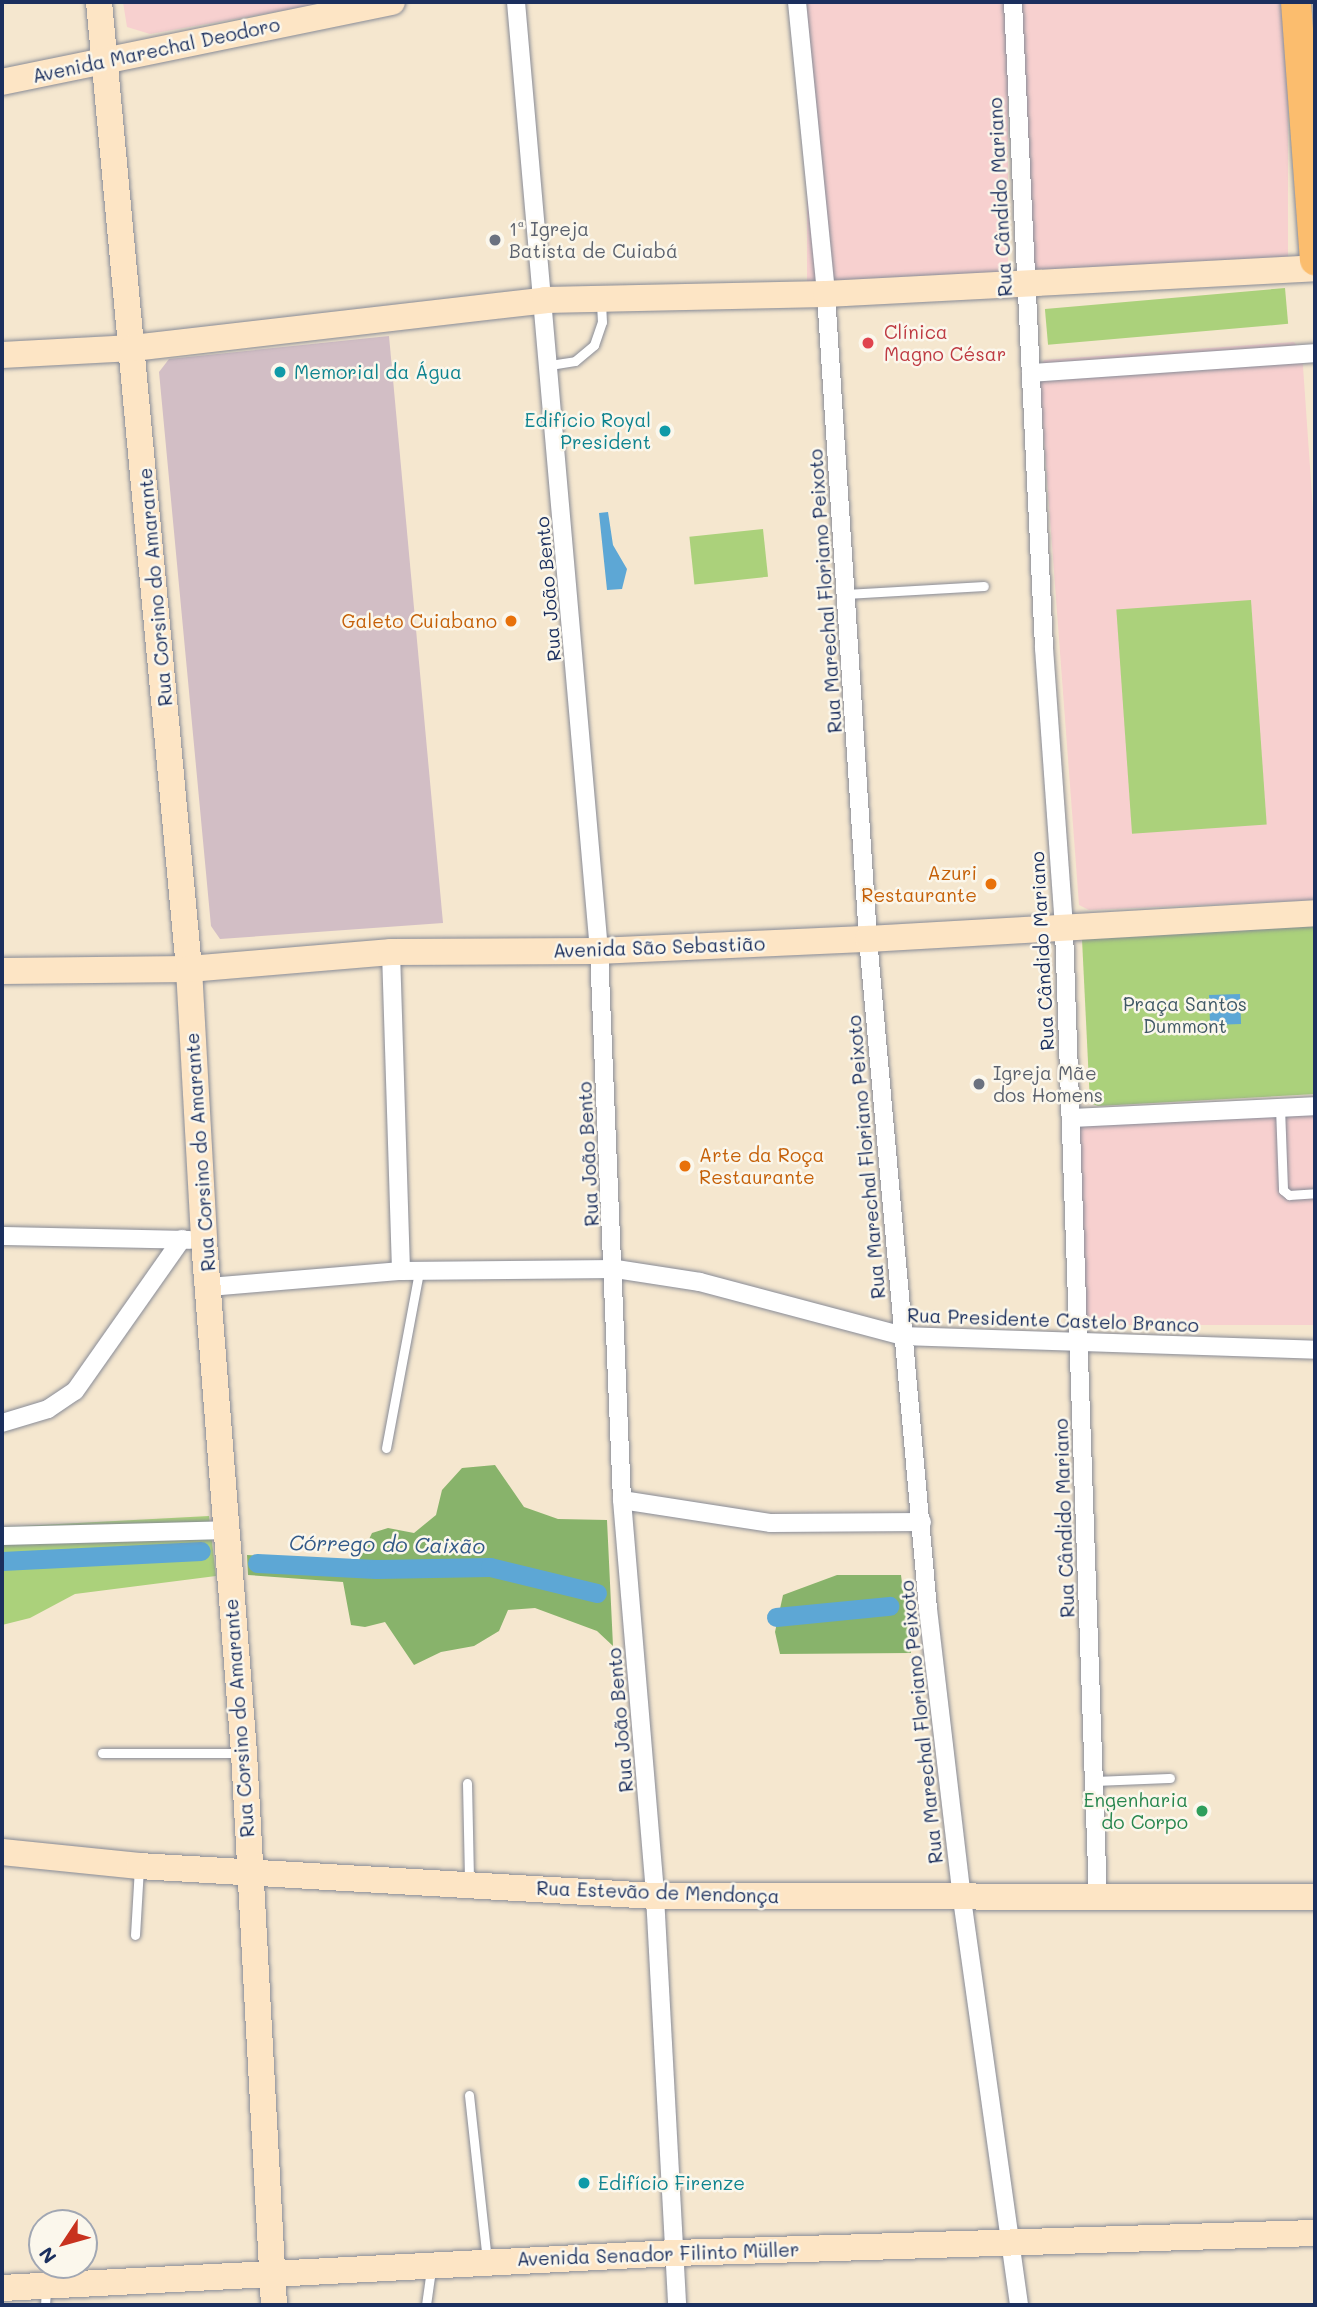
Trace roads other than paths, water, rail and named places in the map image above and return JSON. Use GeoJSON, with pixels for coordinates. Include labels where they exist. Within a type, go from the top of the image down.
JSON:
{"type":"FeatureCollection","features":[{"type":"Feature","properties":{"kind":"main road"},"geometry":{"type":"LineString","coordinates":[[1296,2],[1315,260]]}},
{"type":"Feature","properties":{"kind":"street","name":"Rua Corsino do Amarante"},"geometry":{"type":"LineString","coordinates":[[99,2],[189,969],[193,1240],[209,1287],[244,1754],[248,1871],[274,2305]]}},
{"type":"Feature","properties":{"kind":"street","name":"Avenida Marechal Deodoro"},"geometry":{"type":"LineString","coordinates":[[2,82],[392,2]]}},
{"type":"Feature","properties":{"kind":"street","name":"Rua João Bento"},"geometry":{"type":"LineString","coordinates":[[516,2],[545,300],[598,951],[616,1269],[622,1500],[655,1896],[677,2305]]}},
{"type":"Feature","properties":{"kind":"street","name":"Rua Marechal Floriano Peixoto"},"geometry":{"type":"LineString","coordinates":[[797,2],[827,294],[868,939],[903,1336],[962,1899],[1019,2305]]}},
{"type":"Feature","properties":{"kind":"street","name":"Rua Cândido Mariano"},"geometry":{"type":"LineString","coordinates":[[1013,2],[1025,284],[1064,930],[1097,1900]]}},
{"type":"Feature","properties":{"kind":"street"},"geometry":{"type":"LineString","coordinates":[[2,355],[133,348],[545,300],[827,294],[1315,268]]}},
{"type":"Feature","properties":{"kind":"street"},"geometry":{"type":"LineString","coordinates":[[1031,373],[1315,353]]}},
{"type":"Feature","properties":{"kind":"street","name":"Avenida São Sebastião"},"geometry":{"type":"LineString","coordinates":[[2,971],[189,969],[391,951],[598,951],[1064,930],[1315,913]]}},
{"type":"Feature","properties":{"kind":"street"},"geometry":{"type":"LineString","coordinates":[[391,951],[410,1271]]}},
{"type":"Feature","properties":{"kind":"street"},"geometry":{"type":"LineString","coordinates":[[1071,1118],[1315,1106]]}},
{"type":"Feature","properties":{"kind":"street"},"geometry":{"type":"LineString","coordinates":[[2,1236],[193,1240]]}},
{"type":"Feature","properties":{"kind":"street"},"geometry":{"type":"LineString","coordinates":[[2,1423],[48,1409],[75,1391],[193,1240]]}},
{"type":"Feature","properties":{"kind":"street","name":"Rua Presidente Castelo Branco"},"geometry":{"type":"LineString","coordinates":[[209,1287],[410,1271],[616,1269],[700,1282],[903,1336],[1315,1350]]}},
{"type":"Feature","properties":{"kind":"street"},"geometry":{"type":"LineString","coordinates":[[622,1500],[771,1523],[922,1522]]}},
{"type":"Feature","properties":{"kind":"street"},"geometry":{"type":"LineString","coordinates":[[2,1536],[226,1530]]}},
{"type":"Feature","properties":{"kind":"street","name":"Rua Estevão de Mendonça"},"geometry":{"type":"LineString","coordinates":[[2,1852],[139,1866],[469,1882],[655,1896],[1097,1900],[1315,1897]]}},
{"type":"Feature","properties":{"kind":"street","name":"Avenida Senador Filinto Müller"},"geometry":{"type":"LineString","coordinates":[[2,2288],[45,2296],[274,2270],[675,2253],[1315,2233]]}},
{"type":"Feature","properties":{"kind":"lane"},"geometry":{"type":"LineString","coordinates":[[550,365],[575,361],[594,345],[602,322],[601,300]]}},
{"type":"Feature","properties":{"kind":"lane"},"geometry":{"type":"LineString","coordinates":[[846,594],[984,586]]}},
{"type":"Feature","properties":{"kind":"lane"},"geometry":{"type":"LineString","coordinates":[[1280,1107],[1283,1190],[1289,1195],[1315,1193]]}},
{"type":"Feature","properties":{"kind":"lane"},"geometry":{"type":"LineString","coordinates":[[386,1448],[410,1271]]}},
{"type":"Feature","properties":{"kind":"lane"},"geometry":{"type":"LineString","coordinates":[[102,1753],[244,1754]]}},
{"type":"Feature","properties":{"kind":"lane"},"geometry":{"type":"LineString","coordinates":[[1093,1781],[1170,1778]]}},
{"type":"Feature","properties":{"kind":"lane"},"geometry":{"type":"LineString","coordinates":[[467,1783],[469,1882]]}},
{"type":"Feature","properties":{"kind":"lane"},"geometry":{"type":"LineString","coordinates":[[135,1935],[139,1866]]}},
{"type":"Feature","properties":{"kind":"lane"},"geometry":{"type":"LineString","coordinates":[[469,2095],[487,2261]]}},
{"type":"Feature","properties":{"kind":"lane"},"geometry":{"type":"LineString","coordinates":[[426,2305],[431,2264]]}},
{"type":"Feature","properties":{"kind":"water"},"geometry":{"type":"Polygon","coordinates":[[[608,512],[613,545],[627,569],[622,589],[607,590],[599,513],[608,512]]]}},
{"type":"Feature","properties":{"kind":"water"},"geometry":{"type":"Polygon","coordinates":[[[1240,994],[1241,1024],[1210,1025],[1209,995],[1240,994]]]}},
{"type":"Feature","properties":{"kind":"waterway","name":"Córrego do Caixão"},"geometry":{"type":"LineString","coordinates":[[2,1561],[201,1551]]}},
{"type":"Feature","properties":{"kind":"waterway","name":"Córrego do Caixão"},"geometry":{"type":"LineString","coordinates":[[257,1563],[376,1569],[490,1567],[597,1593]]}},
{"type":"Feature","properties":{"kind":"waterway","name":"Córrego do Caixão"},"geometry":{"type":"LineString","coordinates":[[776,1617],[889,1606]]}},
{"type":"Feature","properties":{"kind":"place","name":"1ª Igreja Batista de Cuiabá"},"geometry":{"type":"Point","coordinates":[495,240]}},
{"type":"Feature","properties":{"kind":"place","name":"Clínica Magno César"},"geometry":{"type":"Point","coordinates":[868,343]}},
{"type":"Feature","properties":{"kind":"place","name":"Memorial da Água"},"geometry":{"type":"Point","coordinates":[280,372]}},
{"type":"Feature","properties":{"kind":"place","name":"Edifício Royal President"},"geometry":{"type":"Point","coordinates":[665,431]}},
{"type":"Feature","properties":{"kind":"place","name":"Galeto Cuiabano"},"geometry":{"type":"Point","coordinates":[511,621]}},
{"type":"Feature","properties":{"kind":"place","name":"Azuri Restaurante"},"geometry":{"type":"Point","coordinates":[991,884]}},
{"type":"Feature","properties":{"kind":"place","name":"Igreja Mãe dos Homens"},"geometry":{"type":"Point","coordinates":[979,1084]}},
{"type":"Feature","properties":{"kind":"place","name":"Arte da Roça Restaurante"},"geometry":{"type":"Point","coordinates":[685,1166]}},
{"type":"Feature","properties":{"kind":"place","name":"Engenharia do Corpo"},"geometry":{"type":"Point","coordinates":[1202,1811]}},
{"type":"Feature","properties":{"kind":"place","name":"Edifício Firenze"},"geometry":{"type":"Point","coordinates":[584,2183]}},
{"type":"Feature","properties":{"kind":"park label","name":"Praça Santos Dummont"},"geometry":{"type":"Point","coordinates":[1185,1015]}}]}
